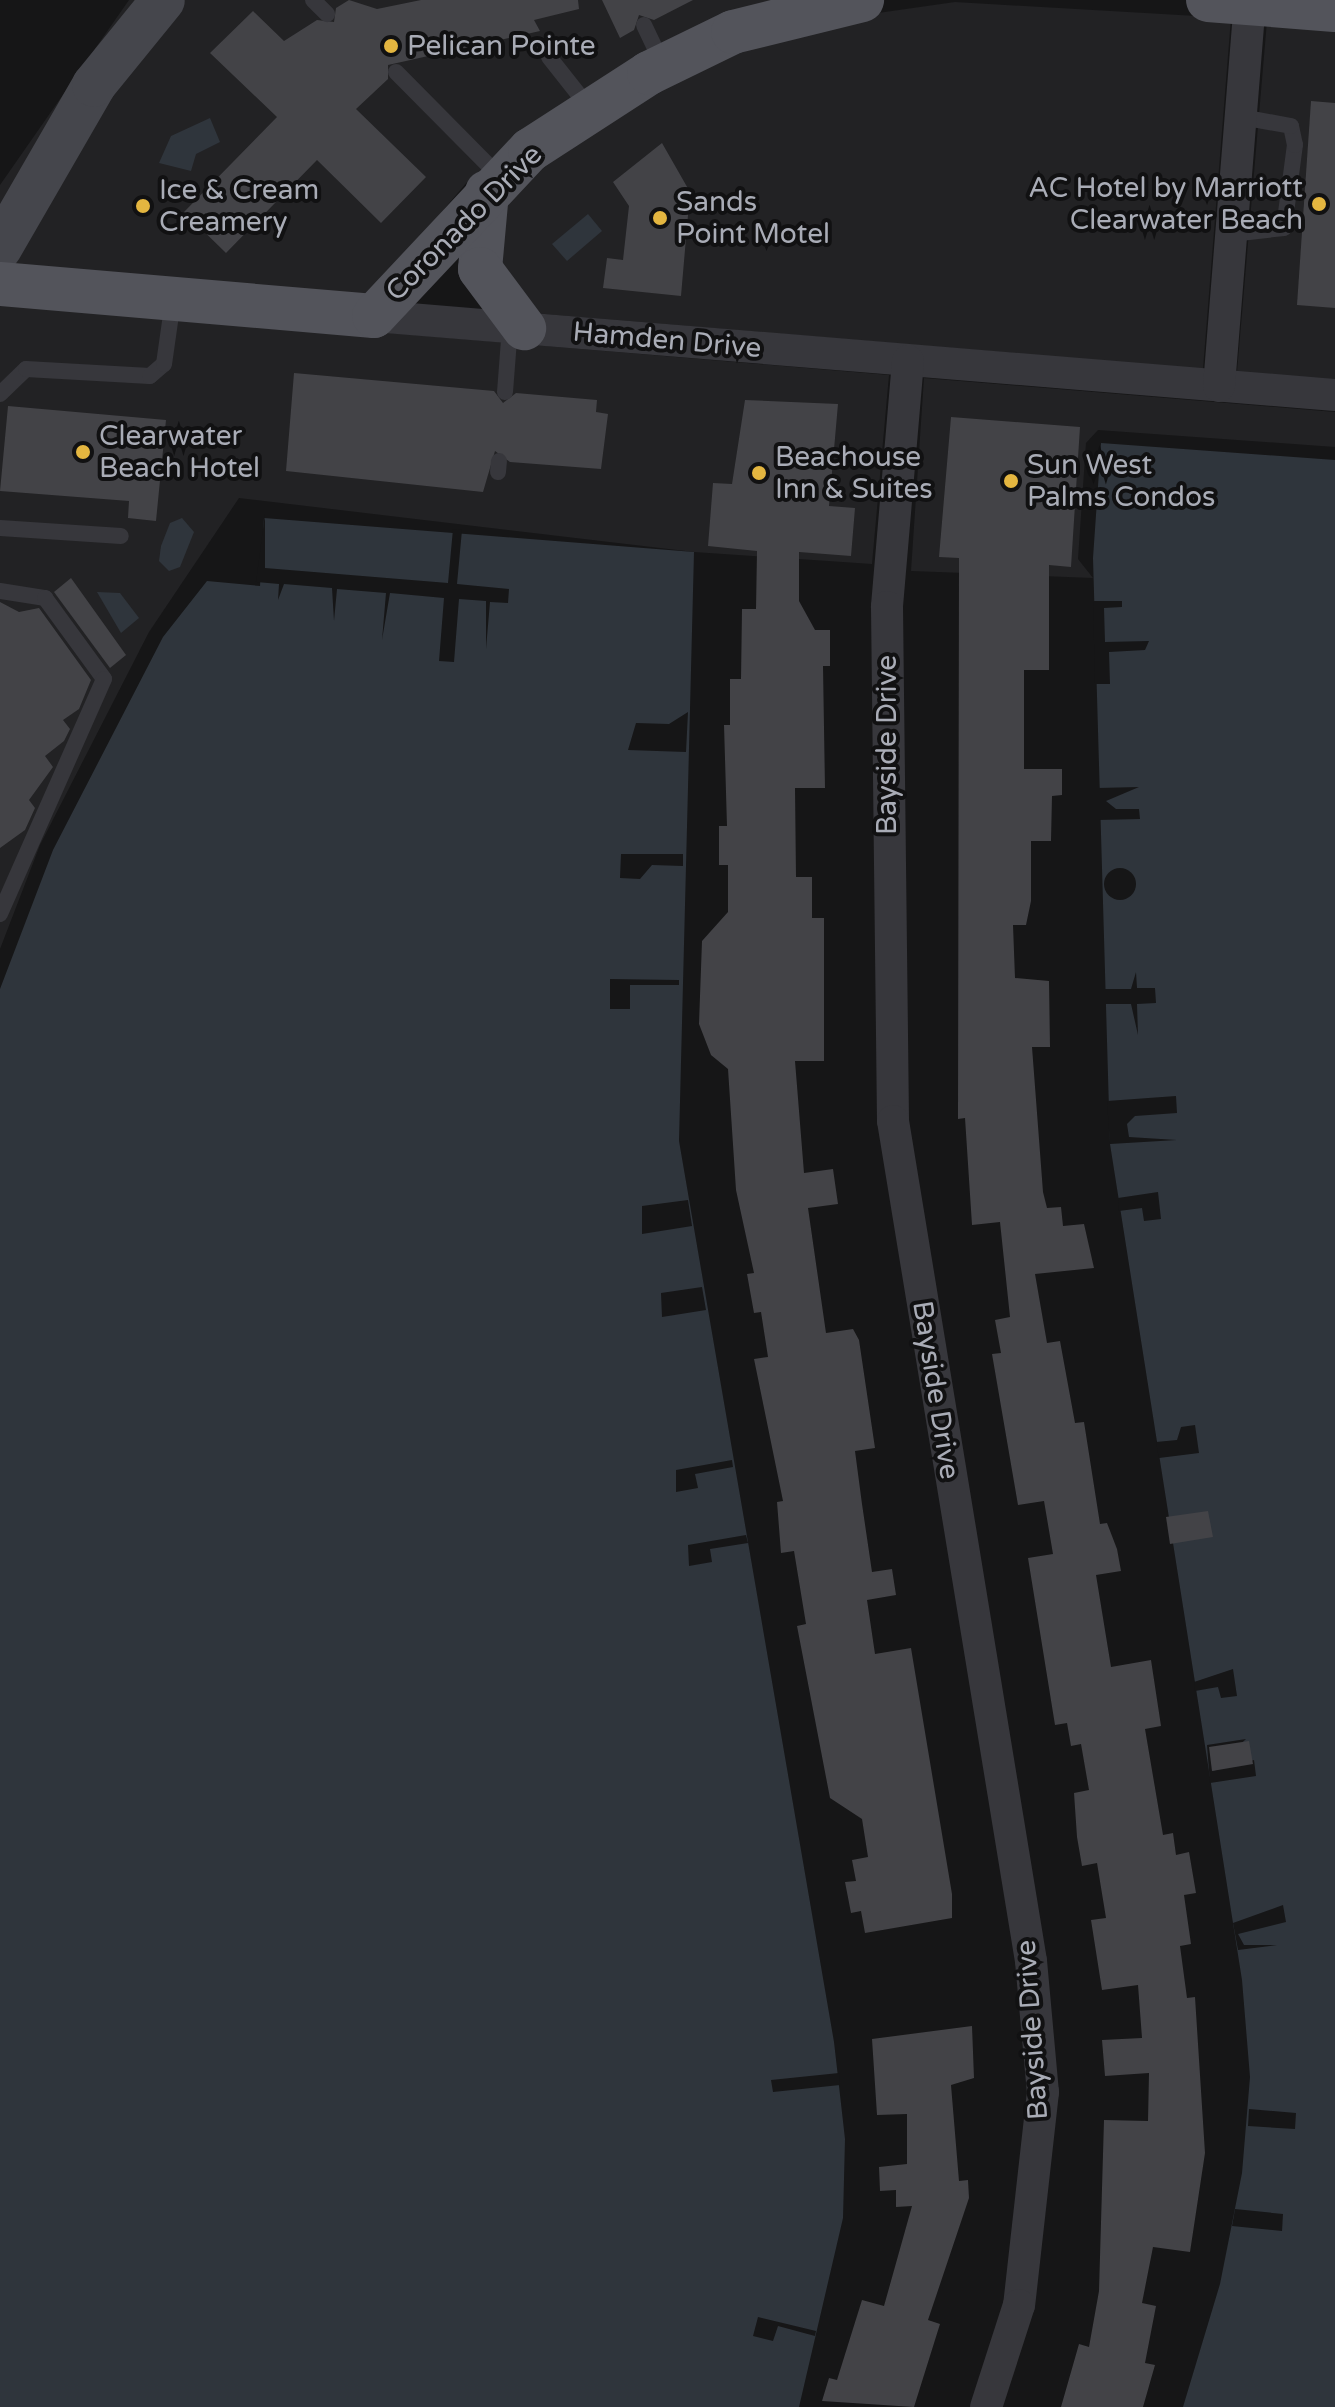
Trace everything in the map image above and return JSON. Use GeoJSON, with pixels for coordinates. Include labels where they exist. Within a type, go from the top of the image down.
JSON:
{"type":"FeatureCollection","features":[{"type":"Feature","properties":{"kind":"main road","name":"Coronado Drive"},"geometry":{"type":"LineString","coordinates":[[374,316],[494,185],[591,111],[663,66],[733,32],[797,7],[862,0]]}},
{"type":"Feature","properties":{"kind":"main road"},"geometry":{"type":"LineString","coordinates":[[1208,0],[1335,10]]}},
{"type":"Feature","properties":{"kind":"main road"},"geometry":{"type":"LineString","coordinates":[[494,185],[480,269],[517,327]]}},
{"type":"Feature","properties":{"kind":"main road","name":"Hamden Drive"},"geometry":{"type":"LineString","coordinates":[[0,284],[374,316]]}},
{"type":"Feature","properties":{"kind":"street"},"geometry":{"type":"LineString","coordinates":[[1219,386],[1250,2]]}},
{"type":"Feature","properties":{"kind":"street"},"geometry":{"type":"LineString","coordinates":[[6,222],[149,4]]}},
{"type":"Feature","properties":{"kind":"street","name":"Hamden Drive"},"geometry":{"type":"LineString","coordinates":[[374,316],[1335,395]]}},
{"type":"Feature","properties":{"kind":"street","name":"Bayside Drive"},"geometry":{"type":"LineString","coordinates":[[908,361],[887,607],[893,1121],[1031,1961],[1043,2092],[1019,2305],[986,2407]]}},
{"type":"Feature","properties":{"kind":"lane"},"geometry":{"type":"LineString","coordinates":[[313,0],[327,14]]}},
{"type":"Feature","properties":{"kind":"lane"},"geometry":{"type":"LineString","coordinates":[[644,25],[663,66]]}},
{"type":"Feature","properties":{"kind":"lane"},"geometry":{"type":"LineString","coordinates":[[549,57],[591,111]]}},
{"type":"Feature","properties":{"kind":"lane"},"geometry":{"type":"LineString","coordinates":[[396,72],[494,185]]}},
{"type":"Feature","properties":{"kind":"lane"},"geometry":{"type":"LineString","coordinates":[[1231,234],[1284,228],[1295,145],[1291,126],[1241,117]]}},
{"type":"Feature","properties":{"kind":"lane"},"geometry":{"type":"LineString","coordinates":[[0,394],[26,369],[150,376],[164,364],[173,299]]}},
{"type":"Feature","properties":{"kind":"lane"},"geometry":{"type":"LineString","coordinates":[[505,392],[517,327]]}},
{"type":"Feature","properties":{"kind":"lane"},"geometry":{"type":"LineString","coordinates":[[0,528],[121,536]]}},
{"type":"Feature","properties":{"kind":"lane"},"geometry":{"type":"LineString","coordinates":[[0,591],[45,598],[67,640],[104,679],[98,706],[0,914]]}},
{"type":"Feature","properties":{"kind":"shaded area"},"geometry":{"type":"Polygon","coordinates":[[[129,0],[143,0],[0,212],[0,185],[129,0]]]}},
{"type":"Feature","properties":{"kind":"shaded area"},"geometry":{"type":"Polygon","coordinates":[[[185,0],[794,0],[473,175],[367,300],[8,269],[109,93],[185,0]]]}},
{"type":"Feature","properties":{"kind":"shaded area"},"geometry":{"type":"Polygon","coordinates":[[[955,2],[1231,18],[1203,369],[532,313],[497,265],[503,199],[542,162],[658,86],[739,47],[850,17],[955,2]]]}},
{"type":"Feature","properties":{"kind":"shaded area"},"geometry":{"type":"Polygon","coordinates":[[[1267,21],[1335,26],[1335,380],[1237,372],[1267,21]]]}},
{"type":"Feature","properties":{"kind":"shaded area"},"geometry":{"type":"Polygon","coordinates":[[[210,118],[220,142],[196,154],[191,171],[159,163],[171,136],[210,118]]]}},
{"type":"Feature","properties":{"kind":"shaded area"},"geometry":{"type":"Polygon","coordinates":[[[588,214],[602,231],[567,261],[552,244],[588,214]]]}},
{"type":"Feature","properties":{"kind":"shaded area"},"geometry":{"type":"Polygon","coordinates":[[[0,300],[889,375],[872,564],[694,552],[239,498],[149,632],[40,845],[0,949],[0,300]]]}},
{"type":"Feature","properties":{"kind":"shaded area"},"geometry":{"type":"Polygon","coordinates":[[[924,378],[1335,412],[1335,447],[1098,430],[1086,443],[1078,559],[1093,578],[911,571],[924,378]]]}},
{"type":"Feature","properties":{"kind":"shaded area"},"geometry":{"type":"Polygon","coordinates":[[[1101,443],[1335,460],[1335,2407],[1183,2407],[1220,2284],[1242,2173],[1250,2077],[1242,1980],[1110,1144],[1093,558],[1101,443]]]}},
{"type":"Feature","properties":{"kind":"shaded area"},"geometry":{"type":"Polygon","coordinates":[[[182,518],[194,532],[180,567],[169,571],[159,561],[161,546],[170,523],[182,518]]]}},
{"type":"Feature","properties":{"kind":"shaded area"},"geometry":{"type":"Polygon","coordinates":[[[264,518],[694,552],[679,1141],[834,2042],[845,2139],[843,2218],[799,2407],[0,2407],[0,989],[53,850],[163,637],[207,581],[260,586],[264,518]]]}},
{"type":"Feature","properties":{"kind":"shaded area"},"geometry":{"type":"Polygon","coordinates":[[[97,592],[120,593],[139,618],[121,633],[97,592]]]}},
{"type":"Feature","properties":{"kind":"pier"},"geometry":{"type":"Polygon","coordinates":[[[265,514],[265,568],[448,583],[453,529],[462,530],[457,584],[509,589],[508,603],[490,602],[486,649],[486,601],[459,599],[454,662],[439,661],[444,598],[390,593],[382,640],[386,593],[337,589],[334,621],[332,588],[284,584],[278,600],[279,584],[256,582],[265,514]]]}},
{"type":"Feature","properties":{"kind":"pier"},"geometry":{"type":"Polygon","coordinates":[[[1093,601],[1122,601],[1122,607],[1104,608],[1105,642],[1149,641],[1145,650],[1109,652],[1110,684],[1095,684],[1093,601]]]}},
{"type":"Feature","properties":{"kind":"pier"},"geometry":{"type":"Polygon","coordinates":[[[688,712],[686,752],[628,750],[636,723],[669,724],[688,712]]]}},
{"type":"Feature","properties":{"kind":"pier"},"geometry":{"type":"Polygon","coordinates":[[[1139,787],[1106,801],[1116,809],[1139,809],[1140,819],[1098,820],[1098,788],[1139,787]]]}},
{"type":"Feature","properties":{"kind":"pier"},"geometry":{"type":"Polygon","coordinates":[[[621,854],[683,854],[683,866],[652,865],[640,879],[620,878],[621,854]]]}},
{"type":"Feature","properties":{"kind":"pier"},"geometry":{"type":"Polygon","coordinates":[[[1120,868],[1131,873],[1136,884],[1131,895],[1120,900],[1109,895],[1104,884],[1109,873],[1120,868]]]}},
{"type":"Feature","properties":{"kind":"pier"},"geometry":{"type":"Polygon","coordinates":[[[1136,972],[1137,988],[1155,988],[1156,1003],[1137,1004],[1138,1035],[1131,1004],[1104,1004],[1104,989],[1131,989],[1136,972]]]}},
{"type":"Feature","properties":{"kind":"pier"},"geometry":{"type":"Polygon","coordinates":[[[610,979],[679,980],[679,985],[630,985],[630,1009],[610,1009],[610,979]]]}},
{"type":"Feature","properties":{"kind":"pier"},"geometry":{"type":"Polygon","coordinates":[[[1176,1096],[1177,1113],[1135,1116],[1127,1124],[1129,1137],[1177,1140],[1110,1144],[1107,1101],[1176,1096]]]}},
{"type":"Feature","properties":{"kind":"pier"},"geometry":{"type":"Polygon","coordinates":[[[1158,1192],[1161,1219],[1144,1221],[1142,1208],[1119,1211],[1118,1198],[1158,1192]]]}},
{"type":"Feature","properties":{"kind":"pier"},"geometry":{"type":"Polygon","coordinates":[[[688,1200],[692,1226],[642,1234],[642,1206],[688,1200]]]}},
{"type":"Feature","properties":{"kind":"pier"},"geometry":{"type":"Polygon","coordinates":[[[702,1287],[706,1310],[662,1317],[661,1293],[702,1287]]]}},
{"type":"Feature","properties":{"kind":"pier"},"geometry":{"type":"Polygon","coordinates":[[[1195,1425],[1199,1453],[1159,1458],[1156,1442],[1177,1440],[1181,1427],[1195,1425]]]}},
{"type":"Feature","properties":{"kind":"pier"},"geometry":{"type":"Polygon","coordinates":[[[732,1460],[733,1467],[695,1474],[698,1488],[676,1492],[676,1470],[732,1460]]]}},
{"type":"Feature","properties":{"kind":"pier"},"geometry":{"type":"Polygon","coordinates":[[[746,1535],[748,1543],[710,1549],[712,1562],[689,1566],[688,1545],[746,1535]]]}},
{"type":"Feature","properties":{"kind":"pier"},"geometry":{"type":"Polygon","coordinates":[[[1233,1669],[1237,1696],[1221,1698],[1218,1687],[1195,1691],[1194,1682],[1233,1669]]]}},
{"type":"Feature","properties":{"kind":"pier"},"geometry":{"type":"Polygon","coordinates":[[[1246,1739],[1212,1771],[1254,1760],[1256,1776],[1210,1783],[1207,1745],[1246,1739]]]}},
{"type":"Feature","properties":{"kind":"pier"},"geometry":{"type":"Polygon","coordinates":[[[1283,1905],[1286,1922],[1238,1934],[1244,1945],[1277,1945],[1238,1950],[1233,1923],[1283,1905]]]}},
{"type":"Feature","properties":{"kind":"pier"},"geometry":{"type":"Polygon","coordinates":[[[839,2073],[840,2085],[773,2092],[771,2080],[839,2073]]]}},
{"type":"Feature","properties":{"kind":"pier"},"geometry":{"type":"Polygon","coordinates":[[[1249,2109],[1296,2113],[1295,2129],[1248,2126],[1249,2109]]]}},
{"type":"Feature","properties":{"kind":"pier"},"geometry":{"type":"Polygon","coordinates":[[[1235,2209],[1283,2214],[1282,2231],[1232,2226],[1235,2209]]]}},
{"type":"Feature","properties":{"kind":"pier"},"geometry":{"type":"Polygon","coordinates":[[[758,2317],[816,2331],[815,2336],[778,2326],[773,2341],[753,2336],[758,2317]]]}},
{"type":"Feature","properties":{"kind":"building"},"geometry":{"type":"Polygon","coordinates":[[[349,0],[377,9],[421,0],[578,0],[579,9],[534,20],[540,31],[388,65],[388,79],[356,109],[426,177],[381,223],[317,160],[226,253],[184,212],[277,117],[210,53],[253,11],[284,41],[317,20],[334,22],[336,8],[349,0]]]}},
{"type":"Feature","properties":{"kind":"building"},"geometry":{"type":"Polygon","coordinates":[[[602,0],[693,0],[654,20],[639,15],[634,30],[620,38],[602,0]]]}},
{"type":"Feature","properties":{"kind":"building","name":"AC Hotel by Marriott Clearwater Beach"},"geometry":{"type":"Polygon","coordinates":[[[1311,101],[1335,103],[1335,308],[1297,305],[1311,101]]]}},
{"type":"Feature","properties":{"kind":"building","name":"Sands Point Motel"},"geometry":{"type":"Polygon","coordinates":[[[662,143],[690,192],[681,296],[603,288],[607,258],[623,260],[629,206],[613,182],[662,143]]]}},
{"type":"Feature","properties":{"kind":"building"},"geometry":{"type":"Polygon","coordinates":[[[294,373],[494,391],[503,403],[516,393],[597,400],[596,412],[608,414],[601,469],[510,462],[495,451],[483,492],[286,471],[294,373]]]}},
{"type":"Feature","properties":{"kind":"building"},"geometry":{"type":"Polygon","coordinates":[[[745,400],[838,404],[829,506],[855,508],[851,556],[799,552],[799,601],[815,630],[830,630],[830,666],[823,666],[825,788],[795,788],[796,877],[812,877],[812,918],[824,918],[824,1061],[795,1061],[804,1173],[833,1169],[838,1204],[808,1208],[826,1333],[853,1329],[859,1340],[875,1448],[855,1451],[862,1504],[872,1572],[892,1569],[896,1595],[867,1600],[875,1654],[911,1648],[952,1894],[952,1918],[865,1933],[861,1911],[851,1913],[845,1882],[856,1881],[852,1860],[868,1857],[862,1819],[830,1798],[797,1626],[806,1624],[794,1551],[781,1553],[777,1502],[783,1501],[754,1359],[768,1357],[761,1312],[754,1313],[747,1274],[754,1273],[736,1190],[728,1069],[711,1055],[699,1024],[702,941],[728,912],[728,865],[719,865],[719,826],[727,826],[724,725],[730,725],[730,679],[741,679],[742,609],[756,609],[757,551],[708,546],[713,483],[732,484],[745,400]]]}},
{"type":"Feature","properties":{"kind":"building","name":"Clearwater Beach Hotel"},"geometry":{"type":"Polygon","coordinates":[[[8,406],[166,420],[156,521],[128,518],[129,501],[0,491],[8,406]]]}},
{"type":"Feature","properties":{"kind":"building"},"geometry":{"type":"Polygon","coordinates":[[[951,417],[1080,427],[1071,567],[1049,565],[1049,670],[1024,670],[1024,769],[1062,769],[1062,795],[1052,796],[1051,841],[1031,841],[1031,901],[1026,925],[1013,925],[1015,978],[1049,981],[1050,1047],[1032,1047],[1043,1192],[1047,1208],[1061,1207],[1063,1226],[1084,1224],[1094,1268],[1035,1274],[1047,1343],[1060,1341],[1075,1423],[1084,1422],[1100,1524],[1107,1523],[1117,1549],[1121,1571],[1096,1575],[1111,1667],[1151,1660],[1161,1726],[1145,1729],[1163,1835],[1173,1833],[1176,1855],[1189,1852],[1196,1893],[1184,1895],[1191,1944],[1180,1946],[1187,1998],[1195,1997],[1205,2153],[1190,2252],[1153,2247],[1142,2303],[1156,2306],[1145,2363],[1155,2365],[1143,2407],[1061,2407],[1079,2344],[1089,2347],[1099,2291],[1104,2120],[1148,2121],[1149,2073],[1105,2076],[1102,2040],[1142,2038],[1138,1985],[1102,1990],[1091,1920],[1106,1918],[1097,1863],[1082,1866],[1074,1793],[1089,1790],[1081,1744],[1071,1746],[1067,1723],[1055,1725],[1028,1558],[1053,1554],[1044,1501],[1018,1505],[992,1354],[1001,1353],[995,1320],[1010,1317],[1000,1222],[972,1225],[965,1118],[958,1119],[959,558],[939,557],[951,417]]]}},
{"type":"Feature","properties":{"kind":"building"},"geometry":{"type":"Polygon","coordinates":[[[71,578],[126,655],[110,668],[54,592],[71,578]]]}},
{"type":"Feature","properties":{"kind":"building"},"geometry":{"type":"Polygon","coordinates":[[[0,602],[19,612],[39,608],[91,680],[79,709],[63,720],[70,729],[64,741],[45,756],[53,767],[29,800],[35,808],[25,830],[0,848],[0,602]]]}},
{"type":"Feature","properties":{"kind":"building"},"geometry":{"type":"Polygon","coordinates":[[[1208,1511],[1213,1537],[1170,1544],[1166,1517],[1208,1511]]]}},
{"type":"Feature","properties":{"kind":"building"},"geometry":{"type":"Polygon","coordinates":[[[1249,1741],[1253,1764],[1212,1771],[1209,1747],[1249,1741]]]}},
{"type":"Feature","properties":{"kind":"building"},"geometry":{"type":"Polygon","coordinates":[[[972,2026],[974,2078],[951,2085],[959,2181],[968,2180],[969,2198],[928,2320],[940,2324],[914,2407],[822,2401],[829,2378],[837,2380],[862,2300],[884,2306],[912,2206],[896,2207],[896,2190],[880,2191],[879,2167],[907,2164],[907,2114],[877,2115],[872,2039],[972,2026]]]}},
{"type":"Feature","properties":{"kind":"place","name":"Pelican Pointe"},"geometry":{"type":"Point","coordinates":[391,46]}},
{"type":"Feature","properties":{"kind":"place","name":"AC Hotel by Marriott Clearwater Beach"},"geometry":{"type":"Point","coordinates":[1319,204]}},
{"type":"Feature","properties":{"kind":"place","name":"Ice & Cream Creamery"},"geometry":{"type":"Point","coordinates":[143,206]}},
{"type":"Feature","properties":{"kind":"place","name":"Sands Point Motel"},"geometry":{"type":"Point","coordinates":[660,218]}},
{"type":"Feature","properties":{"kind":"place","name":"Clearwater Beach Hotel"},"geometry":{"type":"Point","coordinates":[83,452]}},
{"type":"Feature","properties":{"kind":"place","name":"Beachouse Inn & Suites"},"geometry":{"type":"Point","coordinates":[759,473]}},
{"type":"Feature","properties":{"kind":"place","name":"Sun West Palms Condos"},"geometry":{"type":"Point","coordinates":[1011,481]}}]}
